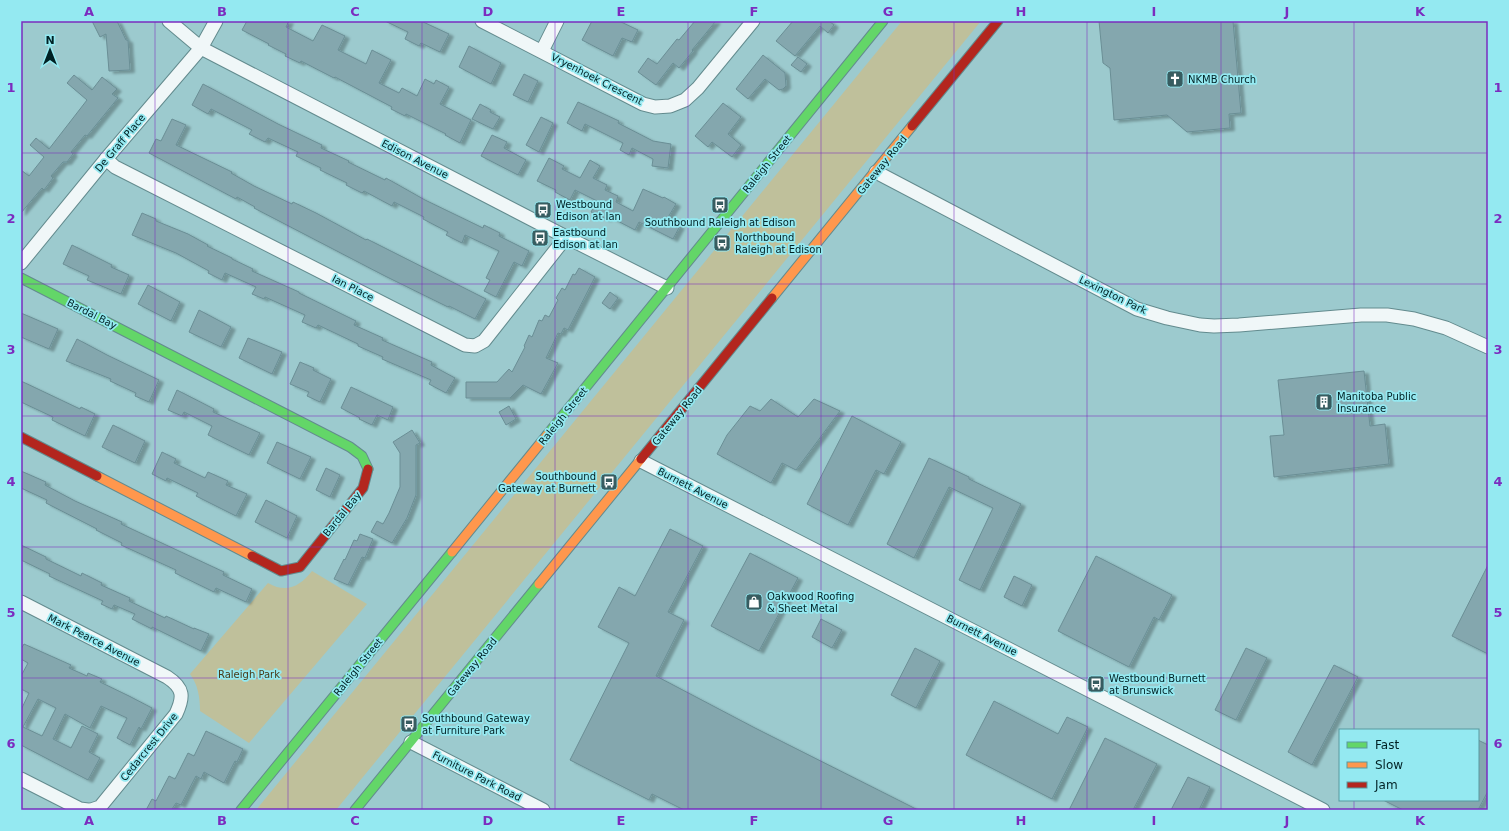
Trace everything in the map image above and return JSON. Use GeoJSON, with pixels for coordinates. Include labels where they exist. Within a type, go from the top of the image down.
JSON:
{"type":"FeatureCollection","features":[{"type":"Feature","properties":{"kind":"street","name":"Edison Avenue"},"geometry":{"type":"LineString","coordinates":[[169,21],[201,48],[566,238],[667,288]]}},
{"type":"Feature","properties":{"kind":"street","name":"De Graff Place"},"geometry":{"type":"LineString","coordinates":[[21,263],[106,159],[201,48],[216,21]]}},
{"type":"Feature","properties":{"kind":"street","name":"Vryenhoek Crescent"},"geometry":{"type":"LineString","coordinates":[[482,21],[643,104],[655,107],[670,106],[685,100],[698,88],[753,21]]}},
{"type":"Feature","properties":{"kind":"street"},"geometry":{"type":"LineString","coordinates":[[542,51],[557,21]]}},
{"type":"Feature","properties":{"kind":"street","name":"Raleigh Street"},"geometry":{"type":"LineString","coordinates":[[241,810],[883,21]]}},
{"type":"Feature","properties":{"kind":"street","name":"Gateway Road"},"geometry":{"type":"LineString","coordinates":[[355,810],[998,21]]}},
{"type":"Feature","properties":{"kind":"street","name":"Ian Place"},"geometry":{"type":"LineString","coordinates":[[106,159],[115,167],[465,345],[475,346],[484,341],[566,238]]}},
{"type":"Feature","properties":{"kind":"street","name":"Lexington Park"},"geometry":{"type":"LineString","coordinates":[[876,172],[1137,309],[1167,318],[1200,325],[1227,326],[1361,315],[1387,315],[1414,318],[1446,328],[1488,347]]}},
{"type":"Feature","properties":{"kind":"street","name":"Bardal Bay"},"geometry":{"type":"LineString","coordinates":[[21,278],[350,447],[362,456],[368,470],[363,488],[300,567],[282,571],[21,437]]}},
{"type":"Feature","properties":{"kind":"street","name":"Burnett Avenue"},"geometry":{"type":"LineString","coordinates":[[640,461],[1323,810]]}},
{"type":"Feature","properties":{"kind":"street","name":"Mark Pearce Avenue"},"geometry":{"type":"LineString","coordinates":[[21,602],[167,677]]}},
{"type":"Feature","properties":{"kind":"street","name":"Cedarcrest Drive"},"geometry":{"type":"LineString","coordinates":[[21,779],[80,809],[90,810],[100,807],[176,714],[181,703],[181,691],[174,682],[167,677]]}},
{"type":"Feature","properties":{"kind":"street","name":"Furniture Park Road"},"geometry":{"type":"LineString","coordinates":[[411,742],[543,810]]}},
{"type":"Feature","properties":{"kind":"green space"},"geometry":{"type":"Polygon","coordinates":[[[902,21],[981,21],[336,810],[256,810],[902,21]]]}},
{"type":"Feature","properties":{"kind":"green space","name":"Raleigh Park"},"geometry":{"type":"Polygon","coordinates":[[[312,571],[367,604],[249,743],[200,711],[198,691],[190,674],[268,583],[281,588],[293,587],[303,581],[312,571]]]}},
{"type":"Feature","properties":{"kind":"building"},"geometry":{"type":"Polygon","coordinates":[[[92,21],[117,21],[126,40],[128,40],[130,70],[109,71],[106,34],[100,37],[92,21]]]}},
{"type":"Feature","properties":{"kind":"building"},"geometry":{"type":"Polygon","coordinates":[[[247,21],[289,21],[286,27],[313,41],[322,25],[345,36],[338,50],[366,64],[372,50],[391,60],[379,83],[399,93],[402,88],[417,96],[425,79],[434,84],[436,80],[449,87],[440,104],[471,120],[460,143],[445,135],[446,134],[406,114],[405,116],[391,109],[392,107],[335,77],[334,78],[301,61],[300,63],[285,56],[286,54],[242,30],[247,21]]]}},
{"type":"Feature","properties":{"kind":"building"},"geometry":{"type":"Polygon","coordinates":[[[385,21],[421,21],[449,34],[440,52],[421,43],[419,46],[405,39],[408,32],[385,21]]]}},
{"type":"Feature","properties":{"kind":"building"},"geometry":{"type":"Polygon","coordinates":[[[592,21],[619,21],[638,30],[632,42],[622,38],[613,56],[582,40],[592,21]]]}},
{"type":"Feature","properties":{"kind":"building"},"geometry":{"type":"Polygon","coordinates":[[[695,21],[716,21],[679,68],[673,63],[656,85],[638,72],[648,58],[657,64],[677,39],[679,40],[695,21]]]}},
{"type":"Feature","properties":{"kind":"building"},"geometry":{"type":"Polygon","coordinates":[[[793,21],[829,21],[834,25],[828,33],[820,26],[795,56],[776,41],[793,21]]]}},
{"type":"Feature","properties":{"kind":"building","name":"NKMB Church"},"geometry":{"type":"Polygon","coordinates":[[[1099,21],[1233,21],[1241,113],[1229,114],[1230,128],[1187,132],[1167,115],[1114,120],[1110,68],[1103,63],[1099,21]]]}},
{"type":"Feature","properties":{"kind":"building"},"geometry":{"type":"Polygon","coordinates":[[[469,46],[501,63],[491,84],[459,67],[469,46]]]}},
{"type":"Feature","properties":{"kind":"building"},"geometry":{"type":"Polygon","coordinates":[[[763,55],[785,73],[786,86],[779,90],[765,79],[748,99],[736,89],[763,55]]]}},
{"type":"Feature","properties":{"kind":"building"},"geometry":{"type":"Polygon","coordinates":[[[798,57],[807,64],[801,72],[791,65],[798,57]]]}},
{"type":"Feature","properties":{"kind":"building"},"geometry":{"type":"Polygon","coordinates":[[[524,74],[538,81],[528,102],[513,95],[524,74]]]}},
{"type":"Feature","properties":{"kind":"building"},"geometry":{"type":"Polygon","coordinates":[[[74,75],[92,90],[102,77],[117,89],[112,94],[118,98],[87,136],[85,135],[71,152],[73,154],[67,162],[63,162],[51,176],[53,178],[44,190],[42,188],[21,213],[21,170],[29,176],[44,157],[30,145],[36,138],[49,149],[87,100],[67,83],[74,75]]]}},
{"type":"Feature","properties":{"kind":"building"},"geometry":{"type":"Polygon","coordinates":[[[203,84],[278,124],[322,145],[321,148],[349,161],[348,162],[385,180],[386,178],[425,200],[483,228],[484,225],[500,233],[499,236],[529,251],[522,266],[514,262],[496,297],[484,291],[490,280],[486,278],[499,251],[465,235],[462,243],[446,235],[448,232],[423,219],[424,217],[394,202],[392,206],[364,191],[362,193],[346,185],[347,183],[296,156],[298,152],[268,138],[265,142],[249,134],[252,130],[211,109],[208,114],[192,105],[203,84]]]}},
{"type":"Feature","properties":{"kind":"building"},"geometry":{"type":"Polygon","coordinates":[[[578,102],[619,121],[618,123],[653,141],[671,144],[668,168],[652,166],[653,159],[632,148],[629,155],[620,150],[623,143],[585,124],[582,131],[567,123],[578,102]]]}},
{"type":"Feature","properties":{"kind":"building"},"geometry":{"type":"Polygon","coordinates":[[[723,103],[741,117],[728,134],[741,145],[732,157],[712,142],[708,147],[695,136],[723,103]]]}},
{"type":"Feature","properties":{"kind":"building"},"geometry":{"type":"Polygon","coordinates":[[[480,104],[491,110],[490,112],[500,117],[493,129],[472,119],[480,104]]]}},
{"type":"Feature","properties":{"kind":"building"},"geometry":{"type":"Polygon","coordinates":[[[541,117],[553,123],[539,152],[526,145],[541,117]]]}},
{"type":"Feature","properties":{"kind":"building"},"geometry":{"type":"Polygon","coordinates":[[[172,119],[186,125],[176,145],[232,172],[231,173],[254,186],[292,204],[293,202],[316,213],[366,240],[367,239],[486,299],[475,319],[385,276],[254,208],[255,207],[237,197],[236,199],[149,153],[156,139],[161,141],[172,119]]]}},
{"type":"Feature","properties":{"kind":"building"},"geometry":{"type":"Polygon","coordinates":[[[492,135],[507,142],[504,148],[526,160],[518,175],[481,156],[492,135]]]}},
{"type":"Feature","properties":{"kind":"building"},"geometry":{"type":"Polygon","coordinates":[[[549,158],[564,166],[562,169],[580,178],[590,160],[600,166],[593,178],[607,185],[605,190],[618,196],[616,202],[633,211],[643,189],[663,198],[664,197],[676,204],[667,219],[680,226],[673,239],[639,222],[635,230],[608,216],[607,219],[591,212],[597,201],[575,190],[570,200],[555,192],[556,190],[537,181],[549,158]]]}},
{"type":"Feature","properties":{"kind":"building"},"geometry":{"type":"Polygon","coordinates":[[[142,213],[156,219],[156,221],[188,234],[208,245],[207,246],[253,269],[252,271],[299,292],[356,321],[354,325],[383,338],[382,340],[432,362],[431,365],[455,378],[446,393],[429,384],[431,380],[382,359],[383,357],[358,346],[358,344],[318,325],[316,328],[302,322],[305,315],[265,297],[264,299],[252,294],[256,287],[225,273],[222,280],[176,253],[132,235],[142,213]]]}},
{"type":"Feature","properties":{"kind":"building"},"geometry":{"type":"Polygon","coordinates":[[[72,245],[112,265],[111,267],[129,275],[121,294],[87,280],[89,276],[63,264],[72,245]]]}},
{"type":"Feature","properties":{"kind":"building"},"geometry":{"type":"Polygon","coordinates":[[[579,268],[595,277],[568,330],[564,328],[561,334],[558,333],[546,358],[558,363],[541,394],[523,385],[510,398],[466,398],[466,382],[497,382],[509,369],[512,372],[525,347],[524,346],[529,335],[532,337],[539,320],[542,321],[545,315],[549,317],[558,300],[556,298],[562,288],[565,290],[573,274],[575,275],[579,268]]]}},
{"type":"Feature","properties":{"kind":"building"},"geometry":{"type":"Polygon","coordinates":[[[148,285],[180,302],[171,321],[138,304],[148,285]]]}},
{"type":"Feature","properties":{"kind":"building"},"geometry":{"type":"Polygon","coordinates":[[[610,292],[618,298],[610,309],[602,303],[610,292]]]}},
{"type":"Feature","properties":{"kind":"building"},"geometry":{"type":"Polygon","coordinates":[[[199,310],[231,327],[221,347],[189,332],[199,310]]]}},
{"type":"Feature","properties":{"kind":"building"},"geometry":{"type":"Polygon","coordinates":[[[21,313],[58,329],[49,349],[21,337],[21,313]]]}},
{"type":"Feature","properties":{"kind":"building"},"geometry":{"type":"Polygon","coordinates":[[[248,338],[282,352],[272,374],[239,358],[248,338]]]}},
{"type":"Feature","properties":{"kind":"building"},"geometry":{"type":"Polygon","coordinates":[[[77,339],[159,380],[149,402],[135,396],[136,393],[110,381],[111,379],[66,361],[77,339]]]}},
{"type":"Feature","properties":{"kind":"building"},"geometry":{"type":"Polygon","coordinates":[[[300,362],[314,368],[313,370],[331,379],[320,402],[307,396],[309,392],[290,384],[300,362]]]}},
{"type":"Feature","properties":{"kind":"building","name":"Manitoba Public Insurance"},"geometry":{"type":"Polygon","coordinates":[[[1364,371],[1370,426],[1385,424],[1389,464],[1274,477],[1270,436],[1284,435],[1278,380],[1364,371]]]}},
{"type":"Feature","properties":{"kind":"building"},"geometry":{"type":"Polygon","coordinates":[[[21,381],[80,409],[81,407],[95,414],[85,436],[52,420],[53,417],[21,402],[21,381]]]}},
{"type":"Feature","properties":{"kind":"building"},"geometry":{"type":"Polygon","coordinates":[[[351,387],[393,407],[388,420],[377,415],[372,425],[341,408],[351,387]]]}},
{"type":"Feature","properties":{"kind":"building"},"geometry":{"type":"Polygon","coordinates":[[[177,390],[214,409],[213,412],[260,433],[249,455],[208,435],[212,426],[184,412],[182,416],[168,410],[177,390]]]}},
{"type":"Feature","properties":{"kind":"building"},"geometry":{"type":"Polygon","coordinates":[[[771,399],[798,417],[814,399],[840,411],[796,470],[782,463],[771,483],[717,454],[727,435],[750,406],[760,411],[771,399]]]}},
{"type":"Feature","properties":{"kind":"building"},"geometry":{"type":"Polygon","coordinates":[[[509,406],[516,419],[506,425],[499,412],[509,406]]]}},
{"type":"Feature","properties":{"kind":"building"},"geometry":{"type":"Polygon","coordinates":[[[852,416],[901,442],[884,474],[876,470],[848,525],[807,504],[852,416]]]}},
{"type":"Feature","properties":{"kind":"building"},"geometry":{"type":"Polygon","coordinates":[[[113,425],[145,441],[135,463],[102,447],[113,425]]]}},
{"type":"Feature","properties":{"kind":"building"},"geometry":{"type":"Polygon","coordinates":[[[412,430],[420,443],[416,445],[416,495],[407,518],[392,543],[371,532],[377,521],[383,524],[400,487],[400,453],[393,442],[412,430]]]}},
{"type":"Feature","properties":{"kind":"building"},"geometry":{"type":"Polygon","coordinates":[[[277,442],[311,457],[300,479],[267,463],[277,442]]]}},
{"type":"Feature","properties":{"kind":"building"},"geometry":{"type":"Polygon","coordinates":[[[162,452],[176,459],[174,463],[205,478],[208,472],[228,481],[226,485],[247,494],[236,516],[196,496],[198,493],[167,478],[166,481],[152,474],[162,452]]]}},
{"type":"Feature","properties":{"kind":"building"},"geometry":{"type":"Polygon","coordinates":[[[929,458],[1021,504],[980,590],[959,580],[993,508],[949,487],[914,558],[887,544],[929,458]]]}},
{"type":"Feature","properties":{"kind":"building"},"geometry":{"type":"Polygon","coordinates":[[[326,468],[340,475],[330,497],[316,490],[326,468]]]}},
{"type":"Feature","properties":{"kind":"building"},"geometry":{"type":"Polygon","coordinates":[[[21,471],[46,482],[45,485],[75,501],[122,522],[121,524],[224,572],[223,575],[252,589],[246,602],[216,588],[214,592],[175,573],[176,570],[121,545],[122,543],[96,530],[97,529],[46,503],[47,500],[21,488],[21,471]]]}},
{"type":"Feature","properties":{"kind":"building"},"geometry":{"type":"Polygon","coordinates":[[[266,500],[297,516],[287,538],[255,522],[266,500]]]}},
{"type":"Feature","properties":{"kind":"building"},"geometry":{"type":"Polygon","coordinates":[[[670,529],[703,546],[668,612],[684,620],[656,676],[755,728],[918,810],[684,810],[652,794],[649,800],[570,760],[629,643],[598,627],[619,587],[635,596],[670,529]]]}},
{"type":"Feature","properties":{"kind":"building"},"geometry":{"type":"Polygon","coordinates":[[[360,534],[373,539],[365,558],[362,557],[348,585],[334,579],[354,540],[357,541],[360,534]]]}},
{"type":"Feature","properties":{"kind":"building"},"geometry":{"type":"Polygon","coordinates":[[[21,545],[81,576],[82,573],[102,583],[101,585],[130,598],[129,601],[165,618],[166,616],[209,634],[201,651],[132,619],[135,614],[114,605],[112,609],[101,604],[103,601],[49,576],[50,574],[21,560],[21,545]]]}},
{"type":"Feature","properties":{"kind":"building","name":"Oakwood Roofing & Sheet Metal"},"geometry":{"type":"Polygon","coordinates":[[[750,553],[798,578],[759,651],[711,626],[750,553]]]}},
{"type":"Feature","properties":{"kind":"building"},"geometry":{"type":"Polygon","coordinates":[[[1096,556],[1172,595],[1159,620],[1154,617],[1129,667],[1058,631],[1096,556]]]}},
{"type":"Feature","properties":{"kind":"building"},"geometry":{"type":"Polygon","coordinates":[[[1488,565],[1488,654],[1452,636],[1488,565]]]}},
{"type":"Feature","properties":{"kind":"building"},"geometry":{"type":"Polygon","coordinates":[[[1014,576],[1032,585],[1022,606],[1004,597],[1014,576]]]}},
{"type":"Feature","properties":{"kind":"building"},"geometry":{"type":"Polygon","coordinates":[[[821,619],[842,630],[832,648],[812,637],[821,619]]]}},
{"type":"Feature","properties":{"kind":"building"},"geometry":{"type":"Polygon","coordinates":[[[24,644],[71,665],[69,668],[87,676],[88,673],[102,679],[100,682],[152,708],[141,729],[139,727],[130,745],[117,738],[127,718],[101,706],[90,728],[65,714],[53,739],[71,748],[82,726],[98,734],[89,752],[100,758],[88,780],[21,745],[21,710],[29,693],[21,689],[21,676],[28,663],[21,659],[21,649],[24,644]],[[38,699],[23,727],[42,736],[56,708],[38,699]]]}},
{"type":"Feature","properties":{"kind":"building"},"geometry":{"type":"Polygon","coordinates":[[[915,648],[940,661],[916,708],[891,695],[915,648]]]}},
{"type":"Feature","properties":{"kind":"building"},"geometry":{"type":"Polygon","coordinates":[[[1246,648],[1267,658],[1236,720],[1215,710],[1246,648]]]}},
{"type":"Feature","properties":{"kind":"building"},"geometry":{"type":"Polygon","coordinates":[[[1334,665],[1358,677],[1312,765],[1288,752],[1334,665]]]}},
{"type":"Feature","properties":{"kind":"building"},"geometry":{"type":"Polygon","coordinates":[[[994,701],[1058,734],[1067,717],[1088,727],[1052,799],[966,755],[994,701]]]}},
{"type":"Feature","properties":{"kind":"building"},"geometry":{"type":"Polygon","coordinates":[[[206,731],[243,749],[224,783],[204,772],[201,779],[196,776],[181,805],[176,803],[172,809],[173,810],[146,810],[152,799],[156,801],[169,776],[175,779],[188,753],[194,756],[206,731]]]}},
{"type":"Feature","properties":{"kind":"building"},"geometry":{"type":"Polygon","coordinates":[[[1105,738],[1157,764],[1133,810],[1069,810],[1105,738]]]}},
{"type":"Feature","properties":{"kind":"building"},"geometry":{"type":"Polygon","coordinates":[[[1479,740],[1488,745],[1488,791],[1478,810],[1403,810],[1385,801],[1479,801],[1479,740]]]}},
{"type":"Feature","properties":{"kind":"building"},"geometry":{"type":"Polygon","coordinates":[[[1188,777],[1210,787],[1199,810],[1171,810],[1188,777]]]}},
{"type":"Feature","properties":{"kind":"traffic: fast"},"geometry":{"type":"LineString","coordinates":[[547,435],[883,21]]}},
{"type":"Feature","properties":{"kind":"traffic: fast"},"geometry":{"type":"LineString","coordinates":[[21,278],[350,447],[362,456],[368,469]]}},
{"type":"Feature","properties":{"kind":"traffic: fast"},"geometry":{"type":"LineString","coordinates":[[241,810],[452,552]]}},
{"type":"Feature","properties":{"kind":"traffic: fast"},"geometry":{"type":"LineString","coordinates":[[355,810],[539,584]]}},
{"type":"Feature","properties":{"kind":"traffic: slow"},"geometry":{"type":"LineString","coordinates":[[772,298],[912,126]]}},
{"type":"Feature","properties":{"kind":"traffic: slow"},"geometry":{"type":"LineString","coordinates":[[452,552],[547,435]]}},
{"type":"Feature","properties":{"kind":"traffic: slow"},"geometry":{"type":"LineString","coordinates":[[539,584],[641,459]]}},
{"type":"Feature","properties":{"kind":"traffic: slow"},"geometry":{"type":"LineString","coordinates":[[97,476],[252,556]]}},
{"type":"Feature","properties":{"kind":"traffic: jam"},"geometry":{"type":"LineString","coordinates":[[912,126],[998,21]]}},
{"type":"Feature","properties":{"kind":"traffic: jam"},"geometry":{"type":"LineString","coordinates":[[641,459],[772,298]]}},
{"type":"Feature","properties":{"kind":"traffic: jam"},"geometry":{"type":"LineString","coordinates":[[21,437],[97,476]]}},
{"type":"Feature","properties":{"kind":"traffic: jam"},"geometry":{"type":"LineString","coordinates":[[252,556],[281,571],[300,567],[363,488],[368,469]]}},
{"type":"Feature","properties":{"kind":"place","name":"NKMB Church"},"geometry":{"type":"Point","coordinates":[1175,79]}},
{"type":"Feature","properties":{"kind":"place","name":"Southbound Raleigh at Edison"},"geometry":{"type":"Point","coordinates":[720,205]}},
{"type":"Feature","properties":{"kind":"place","name":"Westbound Edison at Ian"},"geometry":{"type":"Point","coordinates":[543,210]}},
{"type":"Feature","properties":{"kind":"place","name":"Eastbound Edison at Ian"},"geometry":{"type":"Point","coordinates":[540,238]}},
{"type":"Feature","properties":{"kind":"place","name":"Northbound Raleigh at Edison"},"geometry":{"type":"Point","coordinates":[722,243]}},
{"type":"Feature","properties":{"kind":"place","name":"Manitoba Public Insurance"},"geometry":{"type":"Point","coordinates":[1324,402]}},
{"type":"Feature","properties":{"kind":"place","name":"Southbound Gateway at Burnett"},"geometry":{"type":"Point","coordinates":[609,482]}},
{"type":"Feature","properties":{"kind":"place","name":"Oakwood Roofing & Sheet Metal"},"geometry":{"type":"Point","coordinates":[754,602]}},
{"type":"Feature","properties":{"kind":"place","name":"Westbound Burnett at Brunswick"},"geometry":{"type":"Point","coordinates":[1096,684]}},
{"type":"Feature","properties":{"kind":"place","name":"Southbound Gateway at Furniture Park"},"geometry":{"type":"Point","coordinates":[409,724]}}]}
